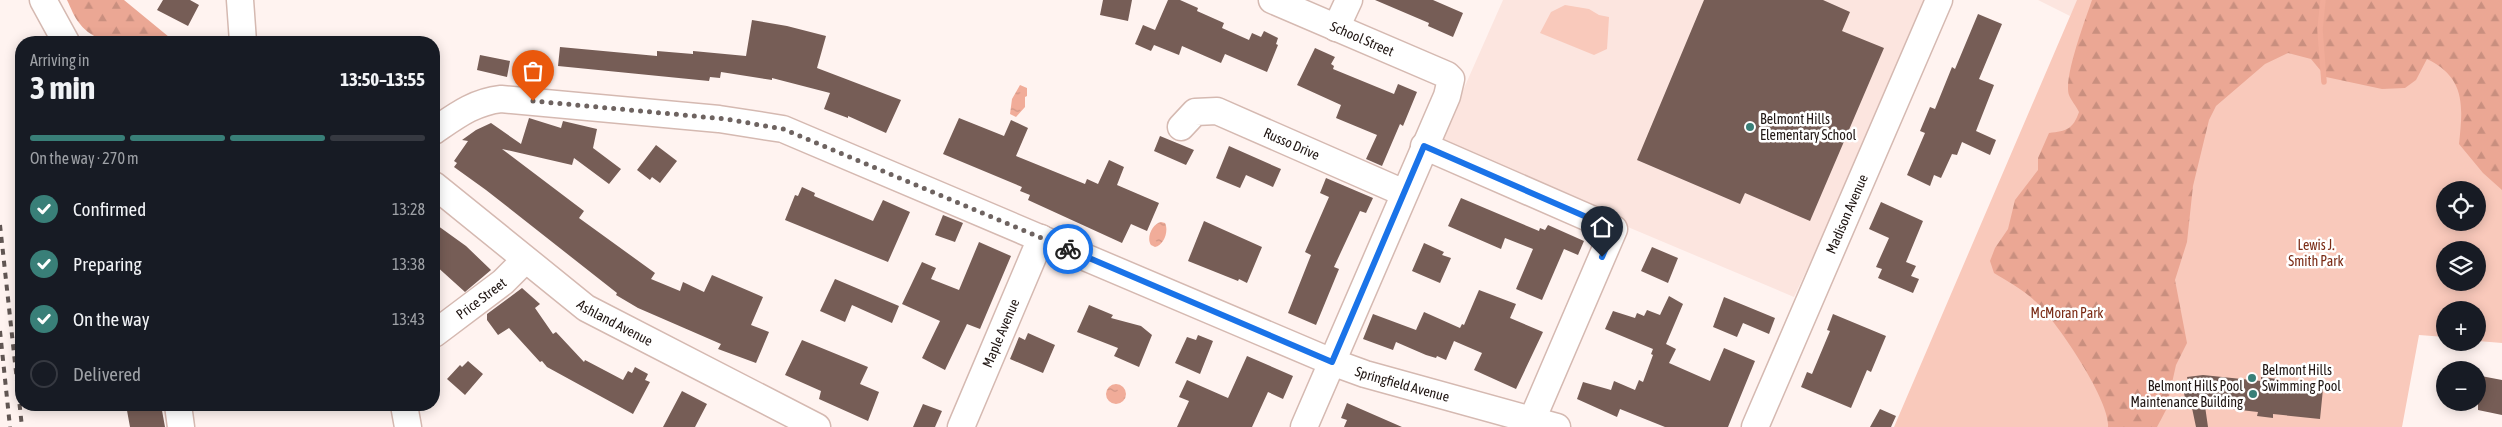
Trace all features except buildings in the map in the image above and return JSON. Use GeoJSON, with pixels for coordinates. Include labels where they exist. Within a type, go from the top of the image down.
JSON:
{"type":"FeatureCollection","features":[{"type":"Feature","properties":{"kind":"street"},"geometry":{"type":"LineString","coordinates":[[43,0],[63,36]]}},
{"type":"Feature","properties":{"kind":"street"},"geometry":{"type":"LineString","coordinates":[[240,0],[243,36]]}},
{"type":"Feature","properties":{"kind":"street","name":"School Street"},"geometry":{"type":"LineString","coordinates":[[1272,0],[1447,75],[1451,79],[1447,96],[1424,146]]}},
{"type":"Feature","properties":{"kind":"street"},"geometry":{"type":"LineString","coordinates":[[1336,28],[1348,0]]}},
{"type":"Feature","properties":{"kind":"street","name":"Madison Avenue"},"geometry":{"type":"LineString","coordinates":[[1755,427],[1939,0]]}},
{"type":"Feature","properties":{"kind":"street","name":"Springfield Avenue"},"geometry":{"type":"LineString","coordinates":[[440,127],[473,106],[501,99],[766,124],[796,133],[1332,362],[1365,374],[1539,425]]}},
{"type":"Feature","properties":{"kind":"street","name":"Russo Drive"},"geometry":{"type":"LineString","coordinates":[[1181,128],[1195,112],[1217,111],[1404,193]]}},
{"type":"Feature","properties":{"kind":"street"},"geometry":{"type":"LineString","coordinates":[[1304,427],[1424,146],[1614,229],[1539,425]]}},
{"type":"Feature","properties":{"kind":"street","name":"Ashland Avenue"},"geometry":{"type":"LineString","coordinates":[[440,190],[525,260],[601,317],[817,427]]}},
{"type":"Feature","properties":{"kind":"street","name":"Maple Avenue"},"geometry":{"type":"LineString","coordinates":[[961,427],[1041,238]]}},
{"type":"Feature","properties":{"kind":"street","name":"Price Street"},"geometry":{"type":"LineString","coordinates":[[440,329],[503,282],[525,260]]}},
{"type":"Feature","properties":{"kind":"street"},"geometry":{"type":"LineString","coordinates":[[179,411],[181,427]]}},
{"type":"Feature","properties":{"kind":"street"},"geometry":{"type":"LineString","coordinates":[[405,411],[408,427]]}},
{"type":"Feature","properties":{"kind":"shaded area"},"geometry":{"type":"Polygon","coordinates":[[[1503,0],[1934,0],[1794,297],[1438,147],[1503,0]]]}},
{"type":"Feature","properties":{"kind":"shaded area"},"geometry":{"type":"Polygon","coordinates":[[[2038,0],[2078,0],[2070,16],[2038,0]]]}},
{"type":"Feature","properties":{"kind":"green space"},"geometry":{"type":"Polygon","coordinates":[[[67,0],[124,0],[168,36],[94,36],[80,24],[67,0]]]}},
{"type":"Feature","properties":{"kind":"green space","name":"Lewis J. Smith Park"},"geometry":{"type":"Polygon","coordinates":[[[2077,0],[2502,0],[2502,343],[2486,342],[2486,301],[2436,301],[2436,336],[2419,335],[2402,427],[1894,427],[2077,0]]]}},
{"type":"Feature","properties":{"kind":"green space","name":"McMoran Park"},"geometry":{"type":"Polygon","coordinates":[[[2092,0],[2502,0],[2502,190],[2483,173],[2459,144],[2461,105],[2459,94],[2449,75],[2427,59],[2416,80],[2405,88],[2382,89],[2326,77],[2311,59],[2288,53],[2265,64],[2216,106],[2209,120],[2193,186],[2187,242],[2175,280],[2187,343],[2176,365],[2166,410],[2157,427],[2108,427],[2107,415],[2101,399],[2068,342],[2031,297],[1994,273],[1990,261],[1995,248],[2008,229],[2015,200],[2038,170],[2038,158],[2049,133],[2072,126],[2079,112],[2069,95],[2069,76],[2092,0]]]}},
{"type":"Feature","properties":{"kind":"green space"},"geometry":{"type":"Polygon","coordinates":[[[1565,5],[1589,9],[1599,15],[1609,17],[1607,49],[1594,55],[1540,33],[1551,12],[1565,5]]]}},
{"type":"Feature","properties":{"kind":"water"},"geometry":{"type":"Polygon","coordinates":[[[1020,85],[1027,88],[1027,96],[1025,97],[1025,107],[1016,117],[1010,114],[1012,99],[1020,85]]]}},
{"type":"Feature","properties":{"kind":"water"},"geometry":{"type":"Polygon","coordinates":[[[1161,222],[1165,223],[1166,234],[1161,244],[1155,247],[1151,245],[1149,239],[1155,225],[1161,222]]]}},
{"type":"Feature","properties":{"kind":"water"},"geometry":{"type":"Polygon","coordinates":[[[1112,384],[1120,384],[1126,390],[1126,398],[1120,404],[1112,404],[1106,398],[1106,390],[1112,384]]]}},
{"type":"Feature","properties":{"kind":"waterway"},"geometry":{"type":"LineString","coordinates":[[2323,0],[2320,30],[2324,82]]}},
{"type":"Feature","properties":{"kind":"railway"},"geometry":{"type":"LineString","coordinates":[[0,225],[15,363]]}},
{"type":"Feature","properties":{"kind":"railway"},"geometry":{"type":"LineString","coordinates":[[0,331],[10,427]]}},
{"type":"Feature","properties":{"kind":"railway"},"geometry":{"type":"LineString","coordinates":[[20,411],[22,427]]}},
{"type":"Feature","properties":{"kind":"way so far"},"geometry":{"type":"LineString","coordinates":[[533,101],[766,124],[796,133],[1068,249]]}},
{"type":"Feature","properties":{"kind":"place","name":"Belmont Hills Elementary School"},"geometry":{"type":"Point","coordinates":[1750,127]}},
{"type":"Feature","properties":{"kind":"place","name":"Belmont Hills Swimming Pool"},"geometry":{"type":"Point","coordinates":[2252,378]}},
{"type":"Feature","properties":{"kind":"place","name":"Belmont Hills Pool Maintenance Building"},"geometry":{"type":"Point","coordinates":[2253,394]}},
{"type":"Feature","properties":{"kind":"route"},"geometry":{"type":"LineString","coordinates":[[1068,249],[1332,362],[1424,146],[1614,229],[1602,257]]}}]}
